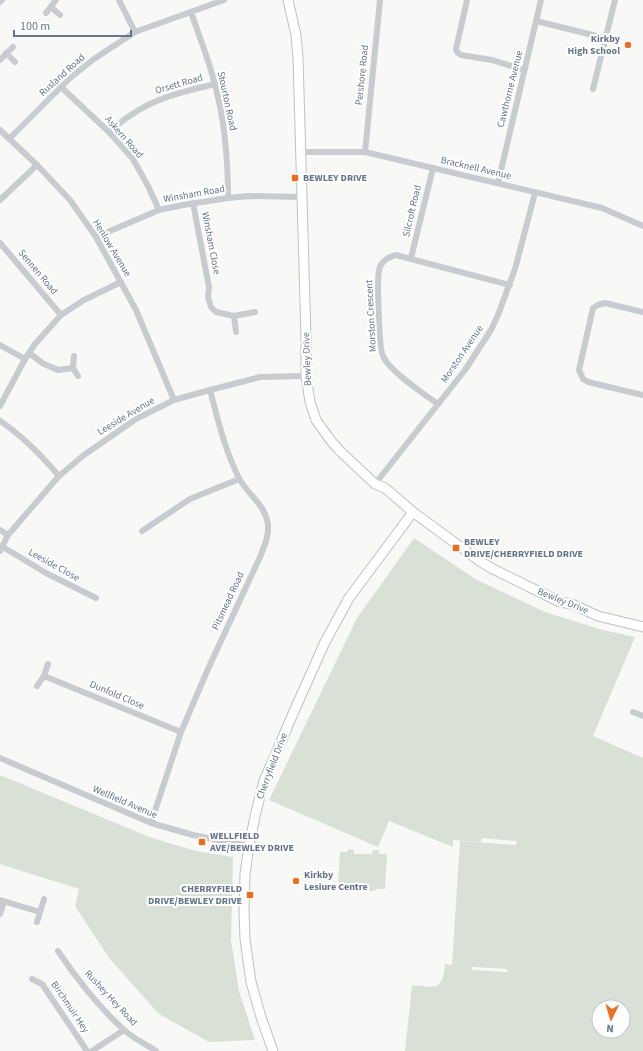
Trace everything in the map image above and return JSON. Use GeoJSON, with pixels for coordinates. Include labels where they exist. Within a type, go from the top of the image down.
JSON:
{"type":"FeatureCollection","features":[{"type":"Feature","properties":{"kind":"street"},"geometry":{"type":"LineString","coordinates":[[46,13],[56,0]]}},
{"type":"Feature","properties":{"kind":"street"},"geometry":{"type":"LineString","coordinates":[[119,0],[135,32]]}},
{"type":"Feature","properties":{"kind":"street","name":"Rusland Road"},"geometry":{"type":"LineString","coordinates":[[10,139],[70,78],[94,59],[135,32],[224,0]]}},
{"type":"Feature","properties":{"kind":"street","name":"Bewley Drive"},"geometry":{"type":"LineString","coordinates":[[288,0],[296,35],[301,152],[306,376],[310,402],[316,420],[340,451],[376,484],[385,488],[414,512],[481,562],[560,602],[572,604],[598,616],[643,627]]}},
{"type":"Feature","properties":{"kind":"street","name":"Pershore Road"},"geometry":{"type":"LineString","coordinates":[[365,152],[380,0]]}},
{"type":"Feature","properties":{"kind":"street"},"geometry":{"type":"LineString","coordinates":[[467,0],[456,49],[457,52],[461,55],[492,60],[524,70]]}},
{"type":"Feature","properties":{"kind":"street","name":"Cawthorne Avenue"},"geometry":{"type":"LineString","coordinates":[[498,183],[541,0]]}},
{"type":"Feature","properties":{"kind":"street"},"geometry":{"type":"LineString","coordinates":[[593,88],[615,0]]}},
{"type":"Feature","properties":{"kind":"street"},"geometry":{"type":"LineString","coordinates":[[51,7],[60,15]]}},
{"type":"Feature","properties":{"kind":"street","name":"Stourton Road"},"geometry":{"type":"LineString","coordinates":[[191,12],[215,84],[222,118],[226,148],[228,198]]}},
{"type":"Feature","properties":{"kind":"street"},"geometry":{"type":"LineString","coordinates":[[536,21],[605,38]]}},
{"type":"Feature","properties":{"kind":"street"},"geometry":{"type":"LineString","coordinates":[[0,60],[13,47]]}},
{"type":"Feature","properties":{"kind":"street"},"geometry":{"type":"LineString","coordinates":[[6,53],[15,62]]}},
{"type":"Feature","properties":{"kind":"street","name":"Orsett Road"},"geometry":{"type":"LineString","coordinates":[[109,132],[130,115],[153,102],[177,93],[215,84]]}},
{"type":"Feature","properties":{"kind":"street","name":"Askern Road"},"geometry":{"type":"LineString","coordinates":[[62,87],[109,132],[133,159],[159,210]]}},
{"type":"Feature","properties":{"kind":"street","name":"Henlow Avenue"},"geometry":{"type":"LineString","coordinates":[[0,130],[70,200],[96,237],[136,310],[174,400]]}},
{"type":"Feature","properties":{"kind":"street","name":"Bracknell Avenue"},"geometry":{"type":"LineString","coordinates":[[301,152],[365,152],[602,208],[643,226]]}},
{"type":"Feature","properties":{"kind":"street"},"geometry":{"type":"LineString","coordinates":[[0,200],[36,165]]}},
{"type":"Feature","properties":{"kind":"street","name":"Silcroft Road"},"geometry":{"type":"LineString","coordinates":[[411,258],[433,168]]}},
{"type":"Feature","properties":{"kind":"street","name":"Morston Avenue"},"geometry":{"type":"LineString","coordinates":[[376,484],[465,370],[484,343],[498,316],[510,285],[521,251],[536,193]]}},
{"type":"Feature","properties":{"kind":"street","name":"Winsham Road"},"geometry":{"type":"LineString","coordinates":[[96,237],[159,210],[193,203],[249,196],[301,197]]}},
{"type":"Feature","properties":{"kind":"street","name":"Winsham Close"},"geometry":{"type":"LineString","coordinates":[[193,203],[209,287],[208,297],[211,308],[216,312],[234,316]]}},
{"type":"Feature","properties":{"kind":"street","name":"Sennen Road"},"geometry":{"type":"LineString","coordinates":[[0,243],[61,315]]}},
{"type":"Feature","properties":{"kind":"street","name":"Morston Crescent"},"geometry":{"type":"LineString","coordinates":[[438,404],[389,366],[382,355],[379,324],[378,271],[383,262],[390,256],[411,258],[510,285]]}},
{"type":"Feature","properties":{"kind":"street"},"geometry":{"type":"LineString","coordinates":[[0,406],[35,344],[61,315],[84,300],[121,282]]}},
{"type":"Feature","properties":{"kind":"street"},"geometry":{"type":"LineString","coordinates":[[643,312],[605,303],[593,308],[579,370],[583,379],[588,382],[643,395]]}},
{"type":"Feature","properties":{"kind":"street"},"geometry":{"type":"LineString","coordinates":[[236,332],[234,316],[255,312]]}},
{"type":"Feature","properties":{"kind":"street"},"geometry":{"type":"LineString","coordinates":[[0,345],[58,370],[73,368]]}},
{"type":"Feature","properties":{"kind":"street"},"geometry":{"type":"LineString","coordinates":[[74,356],[73,368],[78,376]]}},
{"type":"Feature","properties":{"kind":"street","name":"Leeside Avenue"},"geometry":{"type":"LineString","coordinates":[[1,549],[8,534],[59,476],[108,437],[136,419],[174,400],[260,377],[306,376]]}},
{"type":"Feature","properties":{"kind":"street","name":"Pitsmead Road"},"geometry":{"type":"LineString","coordinates":[[151,824],[181,732],[267,539],[268,524],[263,510],[239,479],[221,432],[210,390]]}},
{"type":"Feature","properties":{"kind":"street"},"geometry":{"type":"LineString","coordinates":[[0,421],[15,431],[36,450],[59,476]]}},
{"type":"Feature","properties":{"kind":"street"},"geometry":{"type":"LineString","coordinates":[[142,530],[190,499],[239,479]]}},
{"type":"Feature","properties":{"kind":"street","name":"Cherryfield Drive"},"geometry":{"type":"LineString","coordinates":[[273,1051],[251,982],[244,924],[244,899],[249,846],[264,781],[325,642],[349,598],[414,512]]}},
{"type":"Feature","properties":{"kind":"street"},"geometry":{"type":"LineString","coordinates":[[0,530],[8,534]]}},
{"type":"Feature","properties":{"kind":"street","name":"Leeside Close"},"geometry":{"type":"LineString","coordinates":[[1,549],[96,598]]}},
{"type":"Feature","properties":{"kind":"street"},"geometry":{"type":"LineString","coordinates":[[37,686],[44,676],[48,664]]}},
{"type":"Feature","properties":{"kind":"street","name":"Dunfold Close"},"geometry":{"type":"LineString","coordinates":[[44,676],[181,732]]}},
{"type":"Feature","properties":{"kind":"street"},"geometry":{"type":"LineString","coordinates":[[633,712],[643,715]]}},
{"type":"Feature","properties":{"kind":"street","name":"Wellfield Avenue"},"geometry":{"type":"LineString","coordinates":[[0,758],[151,824],[192,836],[249,846]]}},
{"type":"Feature","properties":{"kind":"street"},"geometry":{"type":"LineString","coordinates":[[37,922],[44,899]]}},
{"type":"Feature","properties":{"kind":"street"},"geometry":{"type":"LineString","coordinates":[[0,914],[2,901],[40,912]]}},
{"type":"Feature","properties":{"kind":"street","name":"Rushey Hey Road"},"geometry":{"type":"LineString","coordinates":[[58,951],[68,967],[124,1030],[156,1051]]}},
{"type":"Feature","properties":{"kind":"street","name":"Birchmuir Hey"},"geometry":{"type":"LineString","coordinates":[[32,980],[42,984],[87,1051]]}},
{"type":"Feature","properties":{"kind":"street"},"geometry":{"type":"LineString","coordinates":[[92,1051],[124,1030]]}},
{"type":"Feature","properties":{"kind":"shaded area"},"geometry":{"type":"Polygon","coordinates":[[[414,538],[477,580],[545,612],[603,630],[635,637],[593,736],[643,758],[643,1051],[405,1051],[412,985],[436,986],[442,979],[445,964],[452,965],[460,841],[516,845],[517,841],[482,838],[481,842],[453,840],[453,847],[389,821],[378,847],[269,800],[357,618],[414,538]],[[472,967],[472,970],[507,972],[507,969],[472,967]]]}},
{"type":"Feature","properties":{"kind":"shaded area"},"geometry":{"type":"Polygon","coordinates":[[[0,775],[152,838],[196,851],[233,857],[231,940],[239,991],[255,1040],[209,1042],[159,1014],[109,958],[75,906],[79,889],[0,864],[0,775]]]}},
{"type":"Feature","properties":{"kind":"shaded area"},"geometry":{"type":"Polygon","coordinates":[[[348,849],[354,850],[354,854],[372,854],[373,850],[379,850],[379,854],[387,854],[385,889],[369,891],[369,888],[352,886],[352,889],[346,888],[346,885],[338,885],[340,852],[347,852],[348,849]]]}},
{"type":"Feature","properties":{"kind":"place","name":"Kirkby High School"},"geometry":{"type":"Point","coordinates":[628,45]}},
{"type":"Feature","properties":{"kind":"place","name":"BEWLEY DRIVE"},"geometry":{"type":"Point","coordinates":[295,178]}},
{"type":"Feature","properties":{"kind":"place","name":"BEWLEY DRIVE/CHERRYFIELD DRIVE"},"geometry":{"type":"Point","coordinates":[456,548]}},
{"type":"Feature","properties":{"kind":"place","name":"WELLFIELD AVE/BEWLEY DRIVE"},"geometry":{"type":"Point","coordinates":[202,842]}},
{"type":"Feature","properties":{"kind":"place","name":"Kirkby Lesiure Centre"},"geometry":{"type":"Point","coordinates":[296,881]}},
{"type":"Feature","properties":{"kind":"place","name":"CHERRYFIELD DRIVE/BEWLEY DRIVE"},"geometry":{"type":"Point","coordinates":[250,895]}}]}
